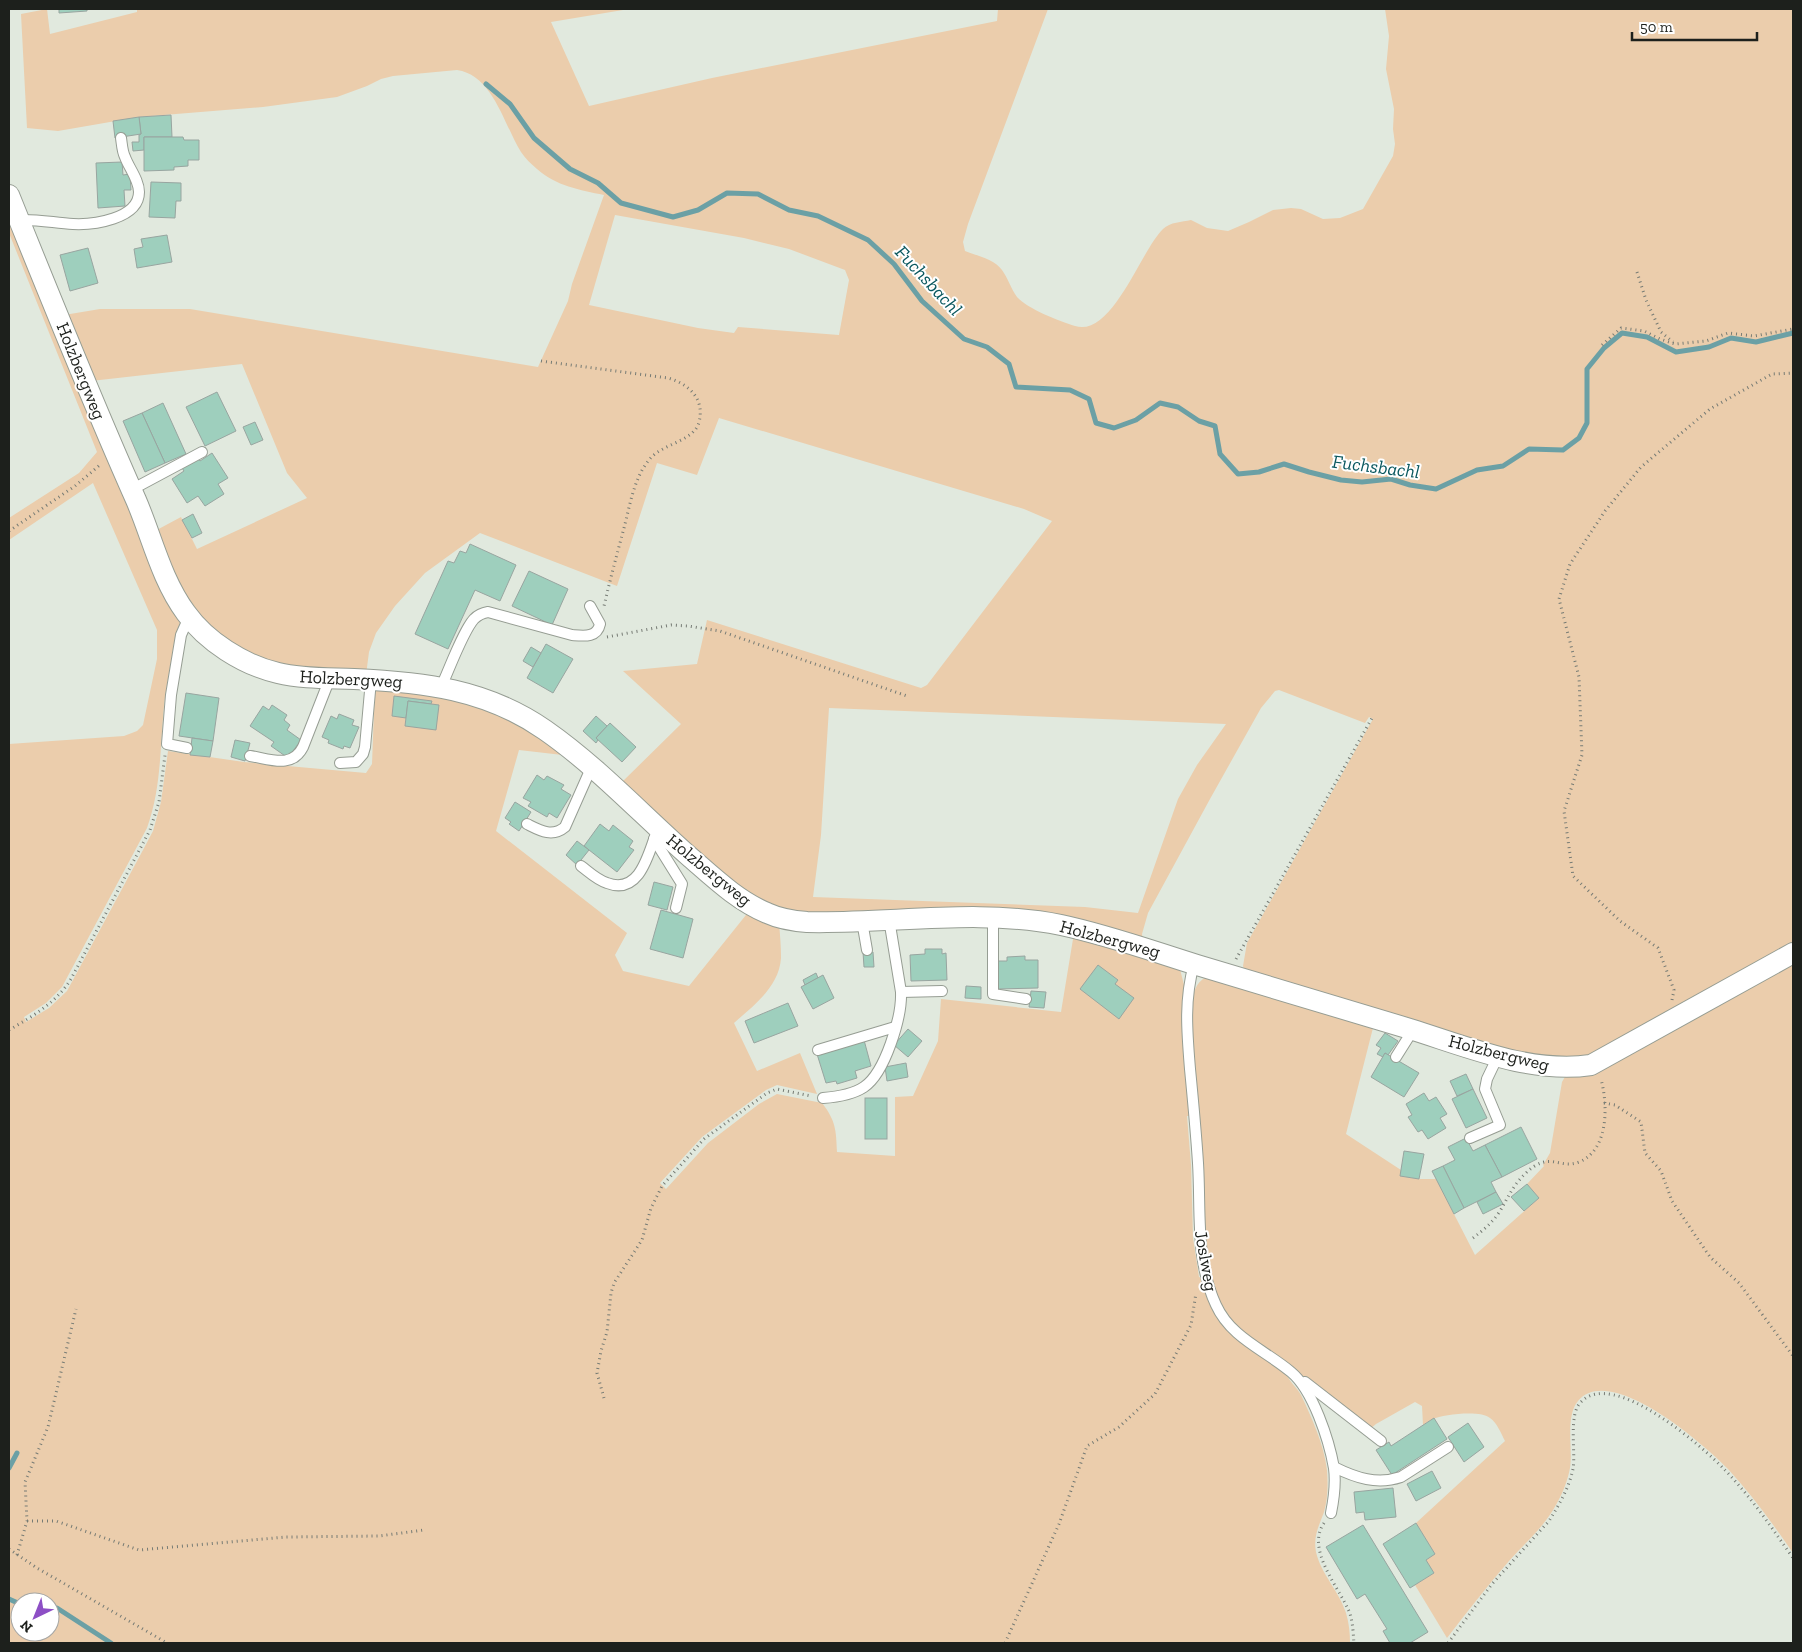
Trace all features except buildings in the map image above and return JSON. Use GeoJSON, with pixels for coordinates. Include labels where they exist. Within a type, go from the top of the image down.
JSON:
{"type":"FeatureCollection","features":[{"type":"Feature","properties":{"kind":"street","name":"Holzbergweg"},"geometry":{"type":"LineString","coordinates":[[9,195],[164,573],[178,600],[191,619],[211,639],[226,650],[258,667],[288,675],[441,687],[489,700],[527,718],[592,766],[656,833],[729,890],[765,913],[781,918],[807,922],[993,917],[1026,919],[1062,925],[1128,942],[1194,964],[1498,1056],[1560,1068],[1591,1065],[1793,953]]}},
{"type":"Feature","properties":{"kind":"lane"},"geometry":{"type":"LineString","coordinates":[[19,220],[86,224],[128,213],[136,204],[139,191],[136,179],[124,156],[121,138]]}},
{"type":"Feature","properties":{"kind":"lane"},"geometry":{"type":"LineString","coordinates":[[131,490],[202,452]]}},
{"type":"Feature","properties":{"kind":"lane"},"geometry":{"type":"LineString","coordinates":[[441,687],[467,630],[473,620],[480,614],[488,612],[572,635],[585,636],[592,635],[599,630],[600,624],[590,606]]}},
{"type":"Feature","properties":{"kind":"lane"},"geometry":{"type":"LineString","coordinates":[[188,748],[167,744],[171,694],[181,635],[191,619]]}},
{"type":"Feature","properties":{"kind":"lane"},"geometry":{"type":"LineString","coordinates":[[250,756],[284,761],[290,761],[297,757],[303,747],[330,678]]}},
{"type":"Feature","properties":{"kind":"lane"},"geometry":{"type":"LineString","coordinates":[[340,763],[356,762],[363,754],[370,680]]}},
{"type":"Feature","properties":{"kind":"lane"},"geometry":{"type":"LineString","coordinates":[[527,824],[546,833],[562,830],[569,820],[592,766]]}},
{"type":"Feature","properties":{"kind":"lane"},"geometry":{"type":"LineString","coordinates":[[580,866],[606,883],[614,885],[628,884],[640,873],[656,833]]}},
{"type":"Feature","properties":{"kind":"lane"},"geometry":{"type":"LineString","coordinates":[[656,833],[682,884],[676,908]]}},
{"type":"Feature","properties":{"kind":"lane"},"geometry":{"type":"LineString","coordinates":[[993,917],[993,994],[1026,999]]}},
{"type":"Feature","properties":{"kind":"lane"},"geometry":{"type":"LineString","coordinates":[[823,1098],[837,1097],[864,1087],[871,1081],[881,1065],[895,1027],[901,1003],[901,992],[889,919]]}},
{"type":"Feature","properties":{"kind":"lane"},"geometry":{"type":"LineString","coordinates":[[862,921],[867,950]]}},
{"type":"Feature","properties":{"kind":"lane","name":"Joslweg"},"geometry":{"type":"LineString","coordinates":[[1194,964],[1188,984],[1186,1016],[1198,1165],[1200,1238],[1206,1276],[1217,1307],[1232,1328],[1240,1336],[1293,1373],[1306,1388],[1326,1437],[1334,1467],[1334,1498],[1331,1513]]}},
{"type":"Feature","properties":{"kind":"lane"},"geometry":{"type":"LineString","coordinates":[[901,992],[942,992]]}},
{"type":"Feature","properties":{"kind":"lane"},"geometry":{"type":"LineString","coordinates":[[818,1050],[895,1027]]}},
{"type":"Feature","properties":{"kind":"lane"},"geometry":{"type":"LineString","coordinates":[[1396,1057],[1413,1030]]}},
{"type":"Feature","properties":{"kind":"lane"},"geometry":{"type":"LineString","coordinates":[[1470,1138],[1500,1125],[1485,1088],[1487,1079],[1498,1056]]}},
{"type":"Feature","properties":{"kind":"lane"},"geometry":{"type":"LineString","coordinates":[[1293,1373],[1381,1441]]}},
{"type":"Feature","properties":{"kind":"lane"},"geometry":{"type":"LineString","coordinates":[[1334,1467],[1352,1476],[1367,1480],[1384,1481],[1401,1477],[1448,1447]]}},
{"type":"Feature","properties":{"kind":"path"},"geometry":{"type":"LineString","coordinates":[[1637,272],[1646,300],[1661,332],[1676,344]]}},
{"type":"Feature","properties":{"kind":"path"},"geometry":{"type":"LineString","coordinates":[[1602,345],[1621,328],[1644,330],[1676,344],[1706,340],[1728,333],[1754,336],[1793,329]]}},
{"type":"Feature","properties":{"kind":"path"},"geometry":{"type":"LineString","coordinates":[[540,361],[681,381],[692,390],[699,403],[701,413],[697,430],[692,435],[656,452],[642,469],[630,504],[600,624]]}},
{"type":"Feature","properties":{"kind":"path"},"geometry":{"type":"LineString","coordinates":[[1669,1023],[1674,990],[1658,948],[1620,921],[1573,876],[1564,812],[1582,755],[1579,677],[1559,599],[1570,564],[1605,511],[1641,467],[1710,409],[1772,374],[1793,374]]}},
{"type":"Feature","properties":{"kind":"path"},"geometry":{"type":"LineString","coordinates":[[9,531],[75,486],[115,453]]}},
{"type":"Feature","properties":{"kind":"path"},"geometry":{"type":"LineString","coordinates":[[585,636],[600,638],[671,625],[705,628],[746,640],[906,696]]}},
{"type":"Feature","properties":{"kind":"path"},"geometry":{"type":"LineString","coordinates":[[1228,974],[1372,718]]}},
{"type":"Feature","properties":{"kind":"path"},"geometry":{"type":"LineString","coordinates":[[9,1030],[48,1006],[58,997],[71,979],[150,830],[159,802],[167,744]]}},
{"type":"Feature","properties":{"kind":"path"},"geometry":{"type":"LineString","coordinates":[[1473,1238],[1492,1221],[1511,1190],[1531,1169],[1544,1161],[1579,1162],[1594,1150],[1598,1144],[1605,1115],[1601,1081],[1598,1073],[1591,1065]]}},
{"type":"Feature","properties":{"kind":"path"},"geometry":{"type":"LineString","coordinates":[[604,1398],[597,1373],[607,1332],[611,1293],[614,1283],[642,1240],[651,1208],[662,1186],[704,1139],[767,1092],[782,1089],[823,1098]]}},
{"type":"Feature","properties":{"kind":"path"},"geometry":{"type":"LineString","coordinates":[[1604,1104],[1615,1105],[1641,1122],[1645,1153],[1661,1171],[1672,1201],[1710,1257],[1739,1283],[1793,1356]]}},
{"type":"Feature","properties":{"kind":"path"},"geometry":{"type":"LineString","coordinates":[[1005,1643],[1059,1524],[1087,1446],[1119,1427],[1155,1394],[1191,1324],[1197,1288]]}},
{"type":"Feature","properties":{"kind":"path"},"geometry":{"type":"LineString","coordinates":[[17,1555],[27,1521],[25,1482],[48,1427],[76,1309]]}},
{"type":"Feature","properties":{"kind":"path"},"geometry":{"type":"LineString","coordinates":[[1448,1643],[1472,1608],[1549,1521],[1559,1506],[1573,1469],[1574,1422],[1577,1408],[1581,1402],[1593,1394],[1610,1394],[1641,1405],[1696,1443],[1725,1470],[1749,1498],[1793,1558]]}},
{"type":"Feature","properties":{"kind":"path"},"geometry":{"type":"LineString","coordinates":[[1331,1513],[1322,1526],[1318,1542],[1326,1570],[1349,1610],[1354,1643]]}},
{"type":"Feature","properties":{"kind":"path"},"geometry":{"type":"LineString","coordinates":[[27,1521],[56,1521],[139,1550],[286,1537],[379,1536],[424,1530]]}},
{"type":"Feature","properties":{"kind":"path"},"geometry":{"type":"LineString","coordinates":[[9,1549],[167,1643]]}},
{"type":"Feature","properties":{"kind":"shaded area"},"geometry":{"type":"Polygon","coordinates":[[[47,9],[50,34],[137,12],[137,9],[629,9],[551,22],[589,106],[712,78],[997,21],[998,9],[1048,9],[963,242],[965,251],[990,260],[999,266],[1017,297],[1028,306],[1068,324],[1089,326],[1101,319],[1113,306],[1125,290],[1154,240],[1169,225],[1191,220],[1207,228],[1228,231],[1273,210],[1301,209],[1323,219],[1340,218],[1363,209],[1393,156],[1395,144],[1393,129],[1394,109],[1386,69],[1389,36],[1385,9],[1793,9],[1793,948],[1577,1062],[1542,1060],[1245,972],[1243,966],[1247,943],[1373,719],[1369,717],[1365,723],[1279,690],[1275,691],[1261,708],[1148,913],[1142,934],[1143,941],[1063,919],[807,916],[758,903],[620,784],[681,724],[623,671],[697,664],[707,620],[921,688],[927,685],[1052,521],[1024,509],[719,418],[697,475],[657,463],[617,586],[480,533],[425,573],[395,606],[376,633],[369,652],[366,675],[260,663],[194,616],[153,532],[181,517],[197,549],[307,498],[287,473],[242,364],[91,381],[64,315],[100,309],[190,309],[538,367],[568,301],[572,284],[604,195],[577,189],[544,175],[521,152],[489,91],[480,81],[469,74],[457,70],[393,76],[337,97],[263,107],[139,117],[58,131],[27,128],[21,14],[47,9]],[[615,215],[589,305],[698,328],[734,333],[738,327],[839,335],[849,280],[845,270],[789,249],[744,238],[615,215]],[[829,708],[821,835],[813,897],[1085,907],[1138,913],[1178,799],[1197,765],[1226,724],[829,708]]]}},
{"type":"Feature","properties":{"kind":"shaded area"},"geometry":{"type":"Polygon","coordinates":[[[9,208],[180,623],[174,643],[163,711],[155,801],[147,828],[62,987],[46,1003],[24,1017],[26,1022],[49,1008],[67,991],[153,831],[161,802],[168,751],[244,762],[366,773],[372,764],[375,685],[494,708],[571,756],[519,750],[496,831],[627,933],[615,955],[623,971],[689,986],[750,910],[779,923],[781,958],[776,978],[764,995],[734,1023],[757,1071],[800,1053],[817,1094],[777,1085],[766,1090],[702,1137],[660,1183],[666,1189],[708,1143],[759,1104],[777,1094],[822,1103],[830,1115],[834,1126],[837,1152],[895,1156],[895,1097],[913,1096],[938,1041],[941,999],[1061,1012],[1074,933],[1180,969],[1184,985],[1183,1016],[1191,1116],[1187,1116],[1191,1165],[1193,1238],[1199,1277],[1204,1279],[1213,1309],[1286,1373],[1301,1395],[1313,1422],[1323,1451],[1328,1480],[1324,1512],[1316,1536],[1316,1552],[1318,1560],[1346,1613],[1350,1643],[9,1643],[9,744],[124,736],[137,731],[143,725],[157,659],[157,630],[93,483],[9,540],[9,518],[79,473],[97,452],[9,233],[9,208]]]}},
{"type":"Feature","properties":{"kind":"shaded area"},"geometry":{"type":"Polygon","coordinates":[[[1793,962],[1793,1553],[1737,1479],[1699,1443],[1656,1411],[1633,1399],[1612,1392],[1593,1392],[1578,1401],[1574,1407],[1571,1424],[1570,1468],[1567,1481],[1552,1511],[1493,1580],[1447,1638],[1415,1585],[1434,1573],[1426,1560],[1435,1554],[1416,1523],[1505,1441],[1499,1428],[1492,1420],[1479,1414],[1471,1413],[1438,1417],[1423,1425],[1422,1406],[1415,1402],[1370,1429],[1243,1334],[1226,1315],[1216,1296],[1207,1259],[1190,1004],[1195,989],[1199,982],[1206,977],[1374,1024],[1346,1134],[1401,1170],[1401,1176],[1436,1179],[1475,1255],[1539,1198],[1527,1184],[1544,1166],[1550,1153],[1562,1082],[1566,1075],[1793,962]]]}},
{"type":"Feature","properties":{"kind":"waterway","name":"Fuchsbachl"},"geometry":{"type":"LineString","coordinates":[[486,84],[510,104],[534,138],[570,169],[598,183],[621,203],[673,217],[698,210],[727,193],[758,194],[789,210],[818,216],[868,240],[894,264],[922,301],[964,339],[987,347],[1009,364],[1016,387],[1070,390],[1089,399],[1096,423],[1114,428],[1136,420],[1160,403],[1178,407],[1199,421],[1215,426],[1220,454],[1238,474],[1259,472],[1284,464],[1341,480],[1362,482],[1391,479],[1410,485],[1436,489],[1477,470],[1503,466],[1529,449],[1563,450],[1579,438],[1587,423],[1587,369],[1604,348],[1622,333],[1647,337],[1676,352],[1709,347],[1731,338],[1756,342],[1793,333]]}},
{"type":"Feature","properties":{"kind":"waterway"},"geometry":{"type":"LineString","coordinates":[[9,1468],[17,1453]]}},
{"type":"Feature","properties":{"kind":"waterway"},"geometry":{"type":"LineString","coordinates":[[60,1610],[111,1643]]}}]}
